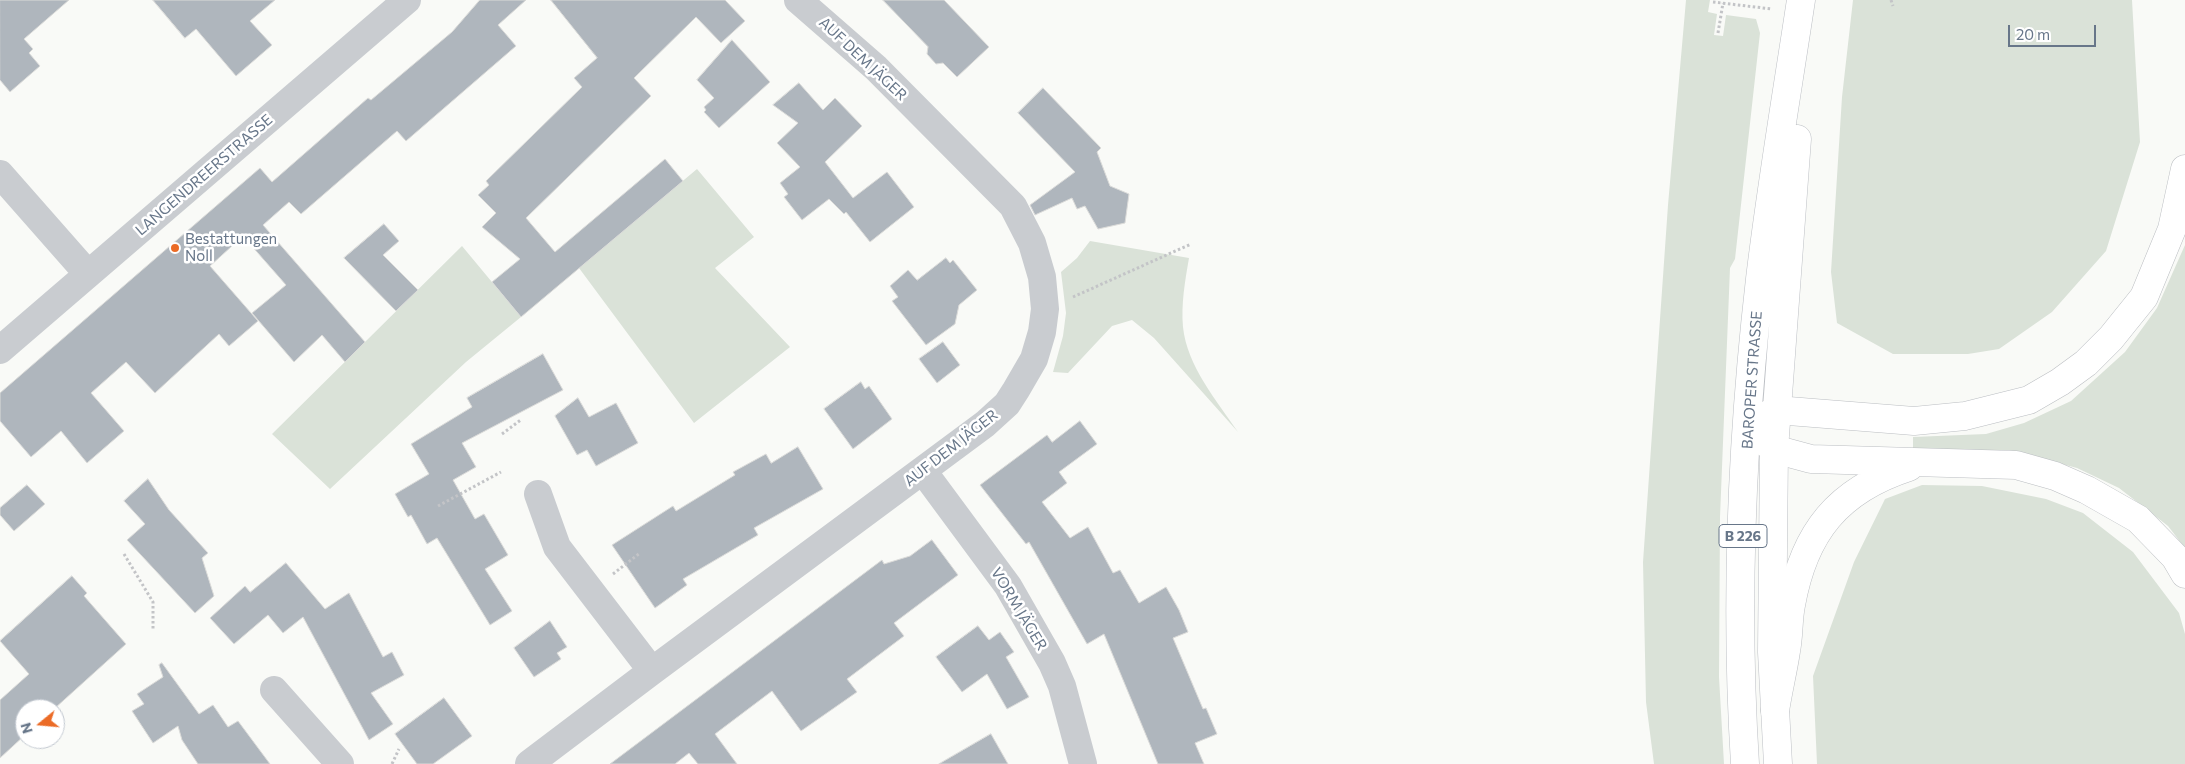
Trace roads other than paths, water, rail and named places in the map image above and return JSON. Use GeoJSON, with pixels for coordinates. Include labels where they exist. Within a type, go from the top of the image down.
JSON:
{"type":"FeatureCollection","features":[{"type":"Feature","properties":{"kind":"main road","name":"BAROPER STRASSE"},"geometry":{"type":"LineString","coordinates":[[1778,764],[1772,652],[1774,449],[1788,280],[1802,4]]}},
{"type":"Feature","properties":{"kind":"main road","name":"BAROPER STRASSE"},"geometry":{"type":"LineString","coordinates":[[1745,764],[1742,644],[1743,502],[1748,428],[1760,278],[1802,4]]}},
{"type":"Feature","properties":{"kind":"main road"},"geometry":{"type":"LineString","coordinates":[[2185,169],[2172,228],[2144,297],[2111,338],[2086,363],[2060,382],[2029,400],[1965,416],[1914,420],[1776,410],[1748,428],[1774,449],[1811,459],[2016,465],[2055,476],[2088,490],[2138,519],[2175,557],[2185,574]]}},
{"type":"Feature","properties":{"kind":"main road"},"geometry":{"type":"LineString","coordinates":[[1774,711],[1786,649],[1791,606],[1801,564],[1811,544],[1834,508],[1856,490],[1885,475],[1925,462]]}},
{"type":"Feature","properties":{"kind":"street","name":"LANGENDREERSTRASSE"},"geometry":{"type":"LineString","coordinates":[[0,350],[407,0]]}},
{"type":"Feature","properties":{"kind":"street","name":"AUF DEM JÄGER"},"geometry":{"type":"LineString","coordinates":[[529,764],[986,424],[1008,404],[1034,359],[1042,332],[1045,309],[1042,277],[1032,243],[1013,206],[876,68],[798,0]]}},
{"type":"Feature","properties":{"kind":"street"},"geometry":{"type":"LineString","coordinates":[[0,174],[88,274]]}},
{"type":"Feature","properties":{"kind":"street","name":"VORM JÄGER"},"geometry":{"type":"LineString","coordinates":[[923,470],[1008,586],[1052,663],[1062,686],[1083,764]]}},
{"type":"Feature","properties":{"kind":"street"},"geometry":{"type":"LineString","coordinates":[[538,494],[557,547],[652,671]]}},
{"type":"Feature","properties":{"kind":"street"},"geometry":{"type":"LineString","coordinates":[[274,690],[340,764]]}},
{"type":"Feature","properties":{"kind":"place","name":"Bestattungen Noll"},"geometry":{"type":"Point","coordinates":[175,248]}}]}
